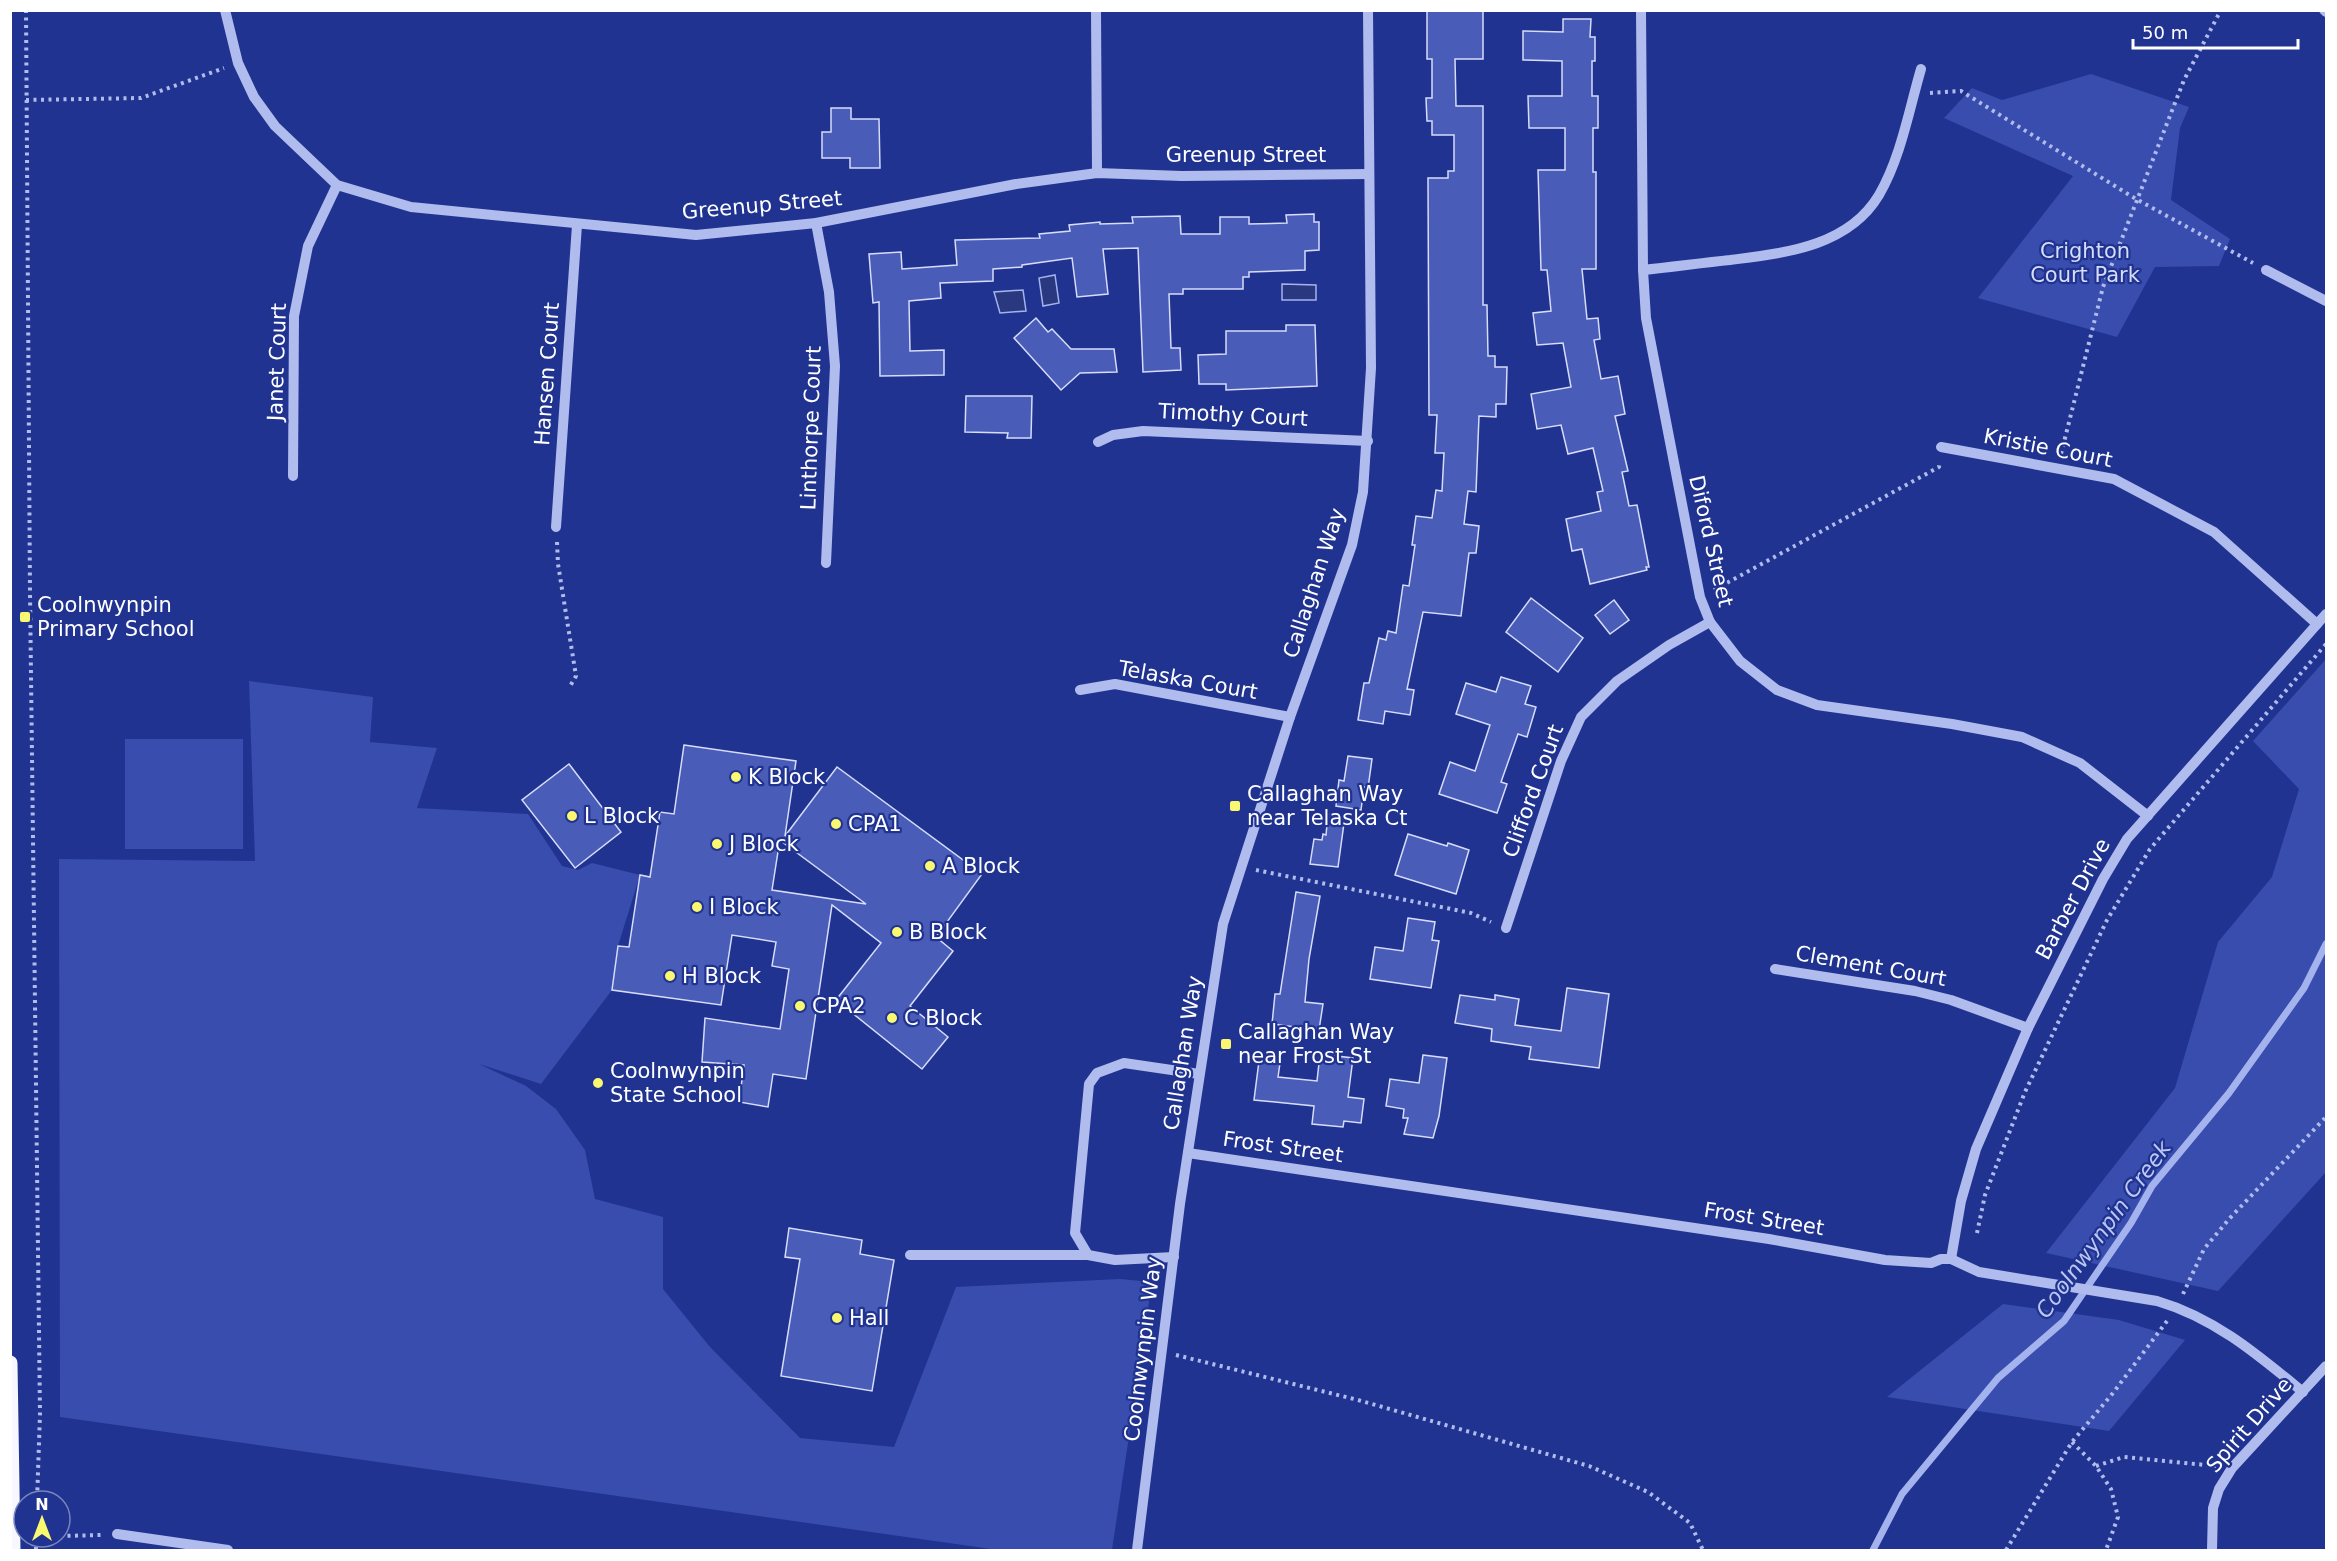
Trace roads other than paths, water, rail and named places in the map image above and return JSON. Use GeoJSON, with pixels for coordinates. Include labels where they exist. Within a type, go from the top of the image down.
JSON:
{"type":"FeatureCollection","features":[{"type":"Feature","properties":{"kind":"main road"},"geometry":{"type":"LineString","coordinates":[[10,1363],[13,1551]]}},
{"type":"Feature","properties":{"kind":"street","name":"Greenup Street"},"geometry":{"type":"LineString","coordinates":[[225,10],[238,63],[254,97],[275,126],[337,185],[411,207],[696,235],[816,223],[1017,184],[1097,173],[1182,176],[1369,174]]}},
{"type":"Feature","properties":{"kind":"street"},"geometry":{"type":"LineString","coordinates":[[1096,10],[1097,173]]}},
{"type":"Feature","properties":{"kind":"street","name":"Callaghan Way"},"geometry":{"type":"LineString","coordinates":[[1188,1153],[1223,924],[1290,717],[1352,545],[1363,492],[1371,368],[1368,10]]}},
{"type":"Feature","properties":{"kind":"street","name":"Diford Street"},"geometry":{"type":"LineString","coordinates":[[1641,10],[1643,270],[1646,318],[1700,597],[1710,622],[1740,661],[1777,690],[1817,705],[1952,724],[2022,737],[2080,763],[2148,816]]}},
{"type":"Feature","properties":{"kind":"street"},"geometry":{"type":"LineString","coordinates":[[1643,270],[1792,252],[1820,242],[1861,217],[1879,196],[1893,165],[1921,69]]}},
{"type":"Feature","properties":{"kind":"street","name":"Janet Court"},"geometry":{"type":"LineString","coordinates":[[293,476],[294,316],[308,246],[337,185]]}},
{"type":"Feature","properties":{"kind":"street","name":"Linthorpe Court"},"geometry":{"type":"LineString","coordinates":[[816,223],[829,292],[835,366],[826,563]]}},
{"type":"Feature","properties":{"kind":"street","name":"Hansen Court"},"geometry":{"type":"LineString","coordinates":[[556,526],[577,225]]}},
{"type":"Feature","properties":{"kind":"street"},"geometry":{"type":"LineString","coordinates":[[2266,270],[2326,301]]}},
{"type":"Feature","properties":{"kind":"street","name":"Timothy Court"},"geometry":{"type":"LineString","coordinates":[[1098,442],[1113,435],[1143,431],[1368,441]]}},
{"type":"Feature","properties":{"kind":"street","name":"Kristie Court"},"geometry":{"type":"LineString","coordinates":[[1941,447],[2114,479],[2214,532],[2317,624]]}},
{"type":"Feature","properties":{"kind":"street","name":"Barber Drive"},"geometry":{"type":"LineString","coordinates":[[1951,1259],[1961,1201],[1976,1149],[2028,1028],[2103,879],[2127,839],[2326,614]]}},
{"type":"Feature","properties":{"kind":"street","name":"Clifford Court"},"geometry":{"type":"LineString","coordinates":[[1506,928],[1561,761],[1581,717],[1617,681],[1669,645],[1710,622]]}},
{"type":"Feature","properties":{"kind":"street","name":"Telaska Court"},"geometry":{"type":"LineString","coordinates":[[1080,690],[1115,684],[1290,717]]}},
{"type":"Feature","properties":{"kind":"street","name":"Clement Court"},"geometry":{"type":"LineString","coordinates":[[1775,969],[1915,991],[1951,1000],[2028,1028]]}},
{"type":"Feature","properties":{"kind":"street"},"geometry":{"type":"LineString","coordinates":[[1088,1256],[1075,1233],[1089,1084],[1097,1073],[1124,1064],[1199,1074]]}},
{"type":"Feature","properties":{"kind":"street","name":"Frost Street"},"geometry":{"type":"LineString","coordinates":[[1188,1153],[1769,1239],[1885,1260],[1930,1263],[1941,1259],[1951,1259]]}},
{"type":"Feature","properties":{"kind":"street","name":"Coolnwynpin Way"},"geometry":{"type":"LineString","coordinates":[[1137,1551],[1188,1153]]}},
{"type":"Feature","properties":{"kind":"street"},"geometry":{"type":"LineString","coordinates":[[910,1256],[1088,1256],[1115,1260],[1174,1257]]}},
{"type":"Feature","properties":{"kind":"street"},"geometry":{"type":"LineString","coordinates":[[1951,1259],[1978,1272],[2157,1301],[2177,1307],[2231,1335],[2303,1392]]}},
{"type":"Feature","properties":{"kind":"street","name":"Spirit Drive"},"geometry":{"type":"LineString","coordinates":[[2212,1551],[2213,1508],[2219,1489],[2232,1468],[2326,1366]]}},
{"type":"Feature","properties":{"kind":"street"},"geometry":{"type":"LineString","coordinates":[[117,1534],[228,1551]]}},
{"type":"Feature","properties":{"kind":"waterway","name":"Coolnwynpin Creek"},"geometry":{"type":"LineString","coordinates":[[1873,1550],[1902,1494],[1998,1378],[2064,1321],[2131,1223],[2152,1186],[2229,1093],[2304,988],[2326,944]]}},
{"type":"Feature","properties":{"kind":"place","name":"Coolnwynpin Primary School"},"geometry":{"type":"Point","coordinates":[25,617]}},
{"type":"Feature","properties":{"kind":"place","name":"K Block"},"geometry":{"type":"Point","coordinates":[736,777]}},
{"type":"Feature","properties":{"kind":"place","name":"Callaghan Way near Telaska Ct"},"geometry":{"type":"Point","coordinates":[1235,806]}},
{"type":"Feature","properties":{"kind":"place","name":"L Block"},"geometry":{"type":"Point","coordinates":[572,816]}},
{"type":"Feature","properties":{"kind":"place","name":"CPA1"},"geometry":{"type":"Point","coordinates":[836,824]}},
{"type":"Feature","properties":{"kind":"place","name":"J Block"},"geometry":{"type":"Point","coordinates":[717,844]}},
{"type":"Feature","properties":{"kind":"place","name":"A Block"},"geometry":{"type":"Point","coordinates":[930,866]}},
{"type":"Feature","properties":{"kind":"place","name":"I Block"},"geometry":{"type":"Point","coordinates":[697,907]}},
{"type":"Feature","properties":{"kind":"place","name":"B Block"},"geometry":{"type":"Point","coordinates":[897,932]}},
{"type":"Feature","properties":{"kind":"place","name":"H Block"},"geometry":{"type":"Point","coordinates":[670,976]}},
{"type":"Feature","properties":{"kind":"place","name":"CPA2"},"geometry":{"type":"Point","coordinates":[800,1006]}},
{"type":"Feature","properties":{"kind":"place","name":"C Block"},"geometry":{"type":"Point","coordinates":[892,1018]}},
{"type":"Feature","properties":{"kind":"place","name":"Callaghan Way near Frost St"},"geometry":{"type":"Point","coordinates":[1226,1044]}},
{"type":"Feature","properties":{"kind":"place","name":"Coolnwynpin State School"},"geometry":{"type":"Point","coordinates":[598,1083]}},
{"type":"Feature","properties":{"kind":"place","name":"Hall"},"geometry":{"type":"Point","coordinates":[837,1318]}},
{"type":"Feature","properties":{"kind":"park label","name":"Crighton Court Park"},"geometry":{"type":"Point","coordinates":[2085,263]}}]}
